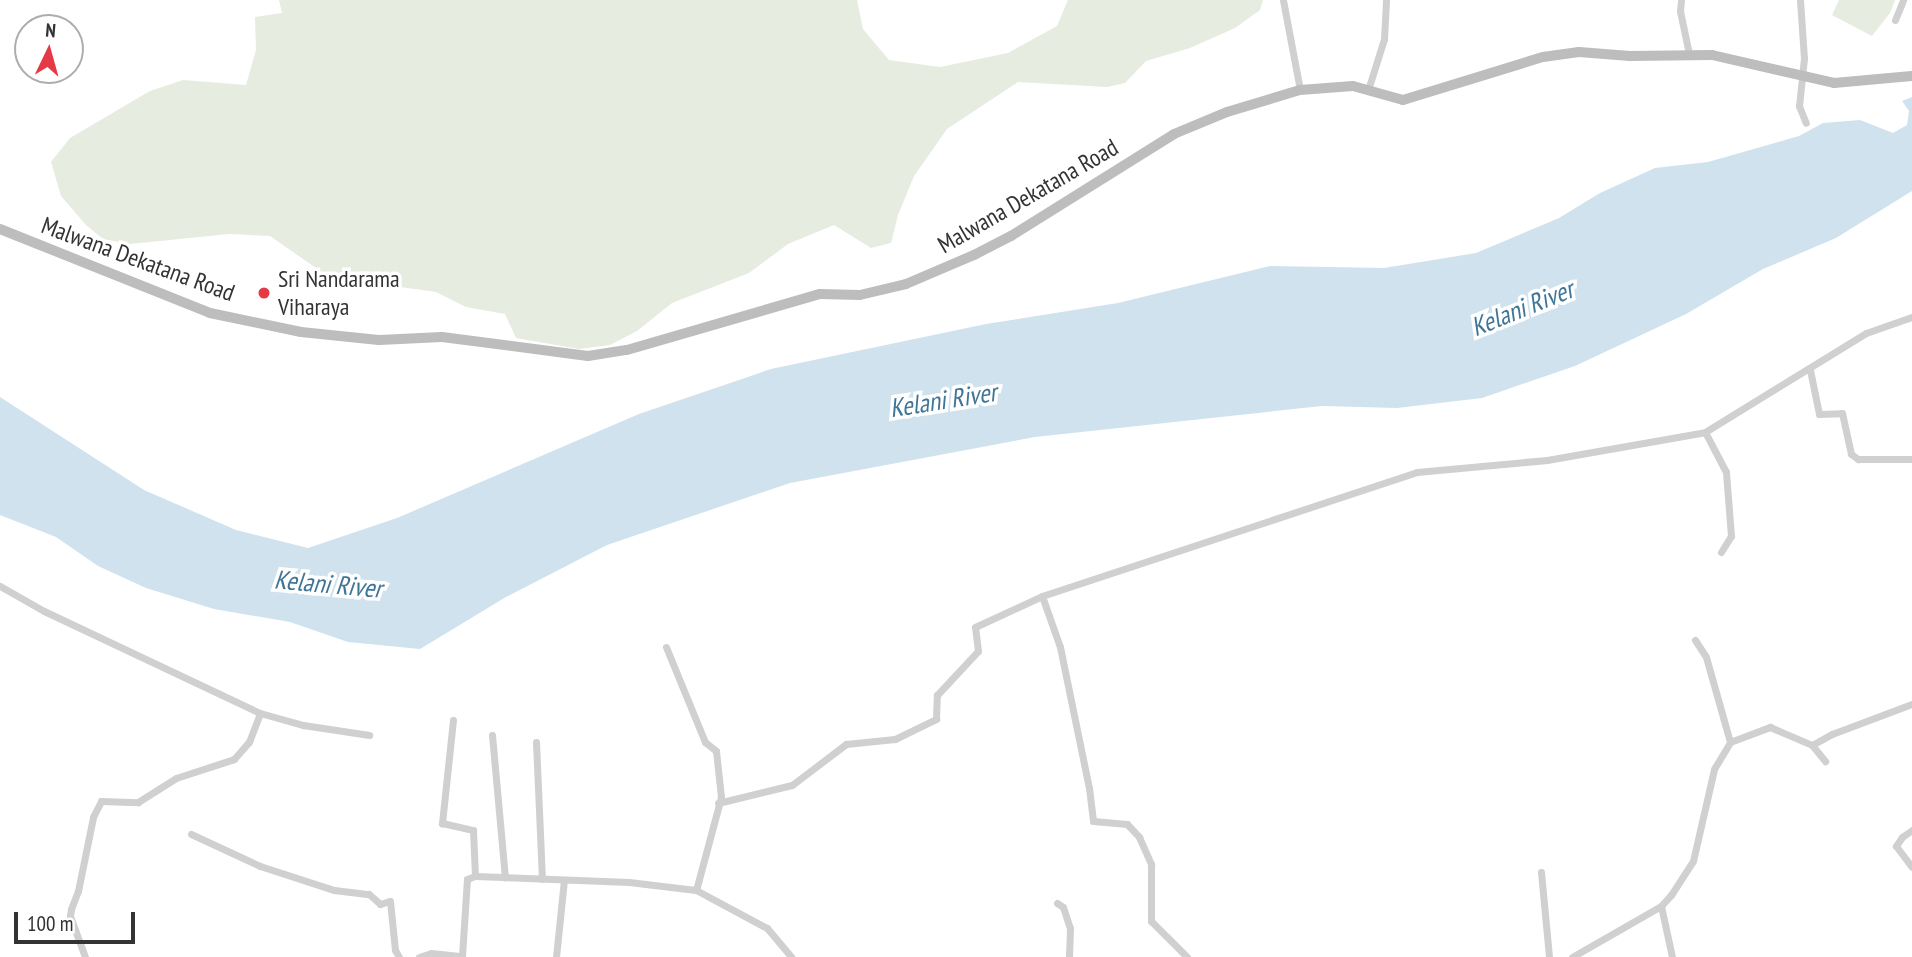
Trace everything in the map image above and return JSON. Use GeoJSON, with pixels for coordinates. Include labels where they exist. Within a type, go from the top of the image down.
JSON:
{"type":"FeatureCollection","features":[{"type":"Feature","properties":{"kind":"main road","name":"Malwana Dekatana Road"},"geometry":{"type":"LineString","coordinates":[[0,229],[222,315],[301,332],[379,340],[456,338],[587,356],[626,351],[820,294],[860,295],[906,284],[1011,236],[1174,134],[1227,113],[1300,90],[1353,86],[1391,98],[1410,99],[1563,52],[1630,56],[1689,54],[1731,58],[1834,83],[1912,76]]}},
{"type":"Feature","properties":{"kind":"street"},"geometry":{"type":"LineString","coordinates":[[1283,0],[1300,90]]}},
{"type":"Feature","properties":{"kind":"street"},"geometry":{"type":"LineString","coordinates":[[1368,90],[1384,38],[1386,0]]}},
{"type":"Feature","properties":{"kind":"street"},"geometry":{"type":"LineString","coordinates":[[1681,0],[1680,11],[1689,54]]}},
{"type":"Feature","properties":{"kind":"street"},"geometry":{"type":"LineString","coordinates":[[1800,0],[1803,77],[1799,106],[1806,124]]}},
{"type":"Feature","properties":{"kind":"street"},"geometry":{"type":"LineString","coordinates":[[1895,20],[1903,0]]}},
{"type":"Feature","properties":{"kind":"street"},"geometry":{"type":"LineString","coordinates":[[718,803],[792,785],[846,744],[895,739],[936,719],[937,695],[978,651],[975,627],[1042,596],[1417,472],[1547,460],[1705,432],[1715,423],[1810,370],[1866,333],[1912,317]]}},
{"type":"Feature","properties":{"kind":"street"},"geometry":{"type":"LineString","coordinates":[[1810,370],[1819,414],[1842,413],[1851,454],[1858,459],[1912,459]]}},
{"type":"Feature","properties":{"kind":"street"},"geometry":{"type":"LineString","coordinates":[[1705,432],[1726,472],[1731,536],[1721,552]]}},
{"type":"Feature","properties":{"kind":"street"},"geometry":{"type":"LineString","coordinates":[[0,586],[44,611],[260,713],[303,725],[369,735]]}},
{"type":"Feature","properties":{"kind":"street"},"geometry":{"type":"LineString","coordinates":[[1042,596],[1060,647],[1089,788],[1093,821],[1127,824],[1139,837],[1151,863],[1152,921],[1187,957]]}},
{"type":"Feature","properties":{"kind":"street"},"geometry":{"type":"LineString","coordinates":[[1695,640],[1706,657],[1730,742]]}},
{"type":"Feature","properties":{"kind":"street"},"geometry":{"type":"LineString","coordinates":[[666,647],[705,742],[716,751],[721,797],[696,890]]}},
{"type":"Feature","properties":{"kind":"street"},"geometry":{"type":"LineString","coordinates":[[1812,745],[1832,734],[1912,704]]}},
{"type":"Feature","properties":{"kind":"street"},"geometry":{"type":"LineString","coordinates":[[85,957],[70,916],[78,891],[93,817],[100,801],[119,804],[138,802],[176,778],[234,759],[249,742],[260,713]]}},
{"type":"Feature","properties":{"kind":"street"},"geometry":{"type":"LineString","coordinates":[[453,720],[442,823],[473,830],[475,876]]}},
{"type":"Feature","properties":{"kind":"street"},"geometry":{"type":"LineString","coordinates":[[1572,957],[1661,906],[1692,861],[1714,769],[1730,742],[1769,727],[1812,745],[1825,761]]}},
{"type":"Feature","properties":{"kind":"street"},"geometry":{"type":"LineString","coordinates":[[492,735],[505,877]]}},
{"type":"Feature","properties":{"kind":"street"},"geometry":{"type":"LineString","coordinates":[[536,742],[542,879]]}},
{"type":"Feature","properties":{"kind":"street"},"geometry":{"type":"LineString","coordinates":[[1912,830],[1902,837],[1896,846],[1912,867]]}},
{"type":"Feature","properties":{"kind":"street"},"geometry":{"type":"LineString","coordinates":[[191,834],[260,866],[334,890],[369,894],[380,904],[390,901],[395,950],[399,957]]}},
{"type":"Feature","properties":{"kind":"street"},"geometry":{"type":"LineString","coordinates":[[1541,872],[1549,957]]}},
{"type":"Feature","properties":{"kind":"street"},"geometry":{"type":"LineString","coordinates":[[419,957],[431,953],[462,956],[467,879],[475,876],[629,882],[696,890],[767,928],[791,957]]}},
{"type":"Feature","properties":{"kind":"street"},"geometry":{"type":"LineString","coordinates":[[555,957],[564,880]]}},
{"type":"Feature","properties":{"kind":"street"},"geometry":{"type":"LineString","coordinates":[[1057,903],[1063,907],[1070,928],[1069,957]]}},
{"type":"Feature","properties":{"kind":"street"},"geometry":{"type":"LineString","coordinates":[[1661,906],[1672,957]]}},
{"type":"Feature","properties":{"kind":"shaded area"},"geometry":{"type":"Polygon","coordinates":[[[279,0],[857,0],[863,29],[889,60],[940,67],[1008,53],[1057,26],[1068,0],[1263,0],[1260,10],[1235,28],[1190,48],[1146,61],[1125,83],[1107,87],[1018,82],[947,129],[914,176],[898,215],[891,243],[871,248],[834,225],[788,244],[749,273],[672,303],[637,331],[610,345],[579,349],[516,338],[505,314],[466,307],[436,292],[329,277],[270,236],[229,234],[130,244],[103,239],[86,225],[61,196],[51,162],[70,138],[150,91],[183,80],[246,85],[256,50],[255,17],[282,13],[279,0]]]}},
{"type":"Feature","properties":{"kind":"shaded area"},"geometry":{"type":"Polygon","coordinates":[[[1839,0],[1895,0],[1890,13],[1872,36],[1832,15],[1839,0]]]}},
{"type":"Feature","properties":{"kind":"water","name":"Kelani River"},"geometry":{"type":"Polygon","coordinates":[[[1912,97],[1912,191],[1836,238],[1763,269],[1686,314],[1575,366],[1482,398],[1397,408],[1322,406],[1035,437],[790,483],[607,545],[506,597],[420,649],[348,642],[290,622],[214,609],[146,588],[98,566],[56,537],[0,515],[0,397],[144,490],[236,530],[308,548],[397,518],[639,414],[771,369],[986,324],[1118,303],[1270,266],[1384,268],[1476,253],[1559,218],[1600,193],[1655,168],[1708,162],[1799,136],[1823,123],[1860,120],[1893,133],[1907,125],[1909,111],[1902,101],[1912,97]]]}},
{"type":"Feature","properties":{"kind":"place","name":"Sri Nandarama Viharaya"},"geometry":{"type":"Point","coordinates":[264,293]}}]}
